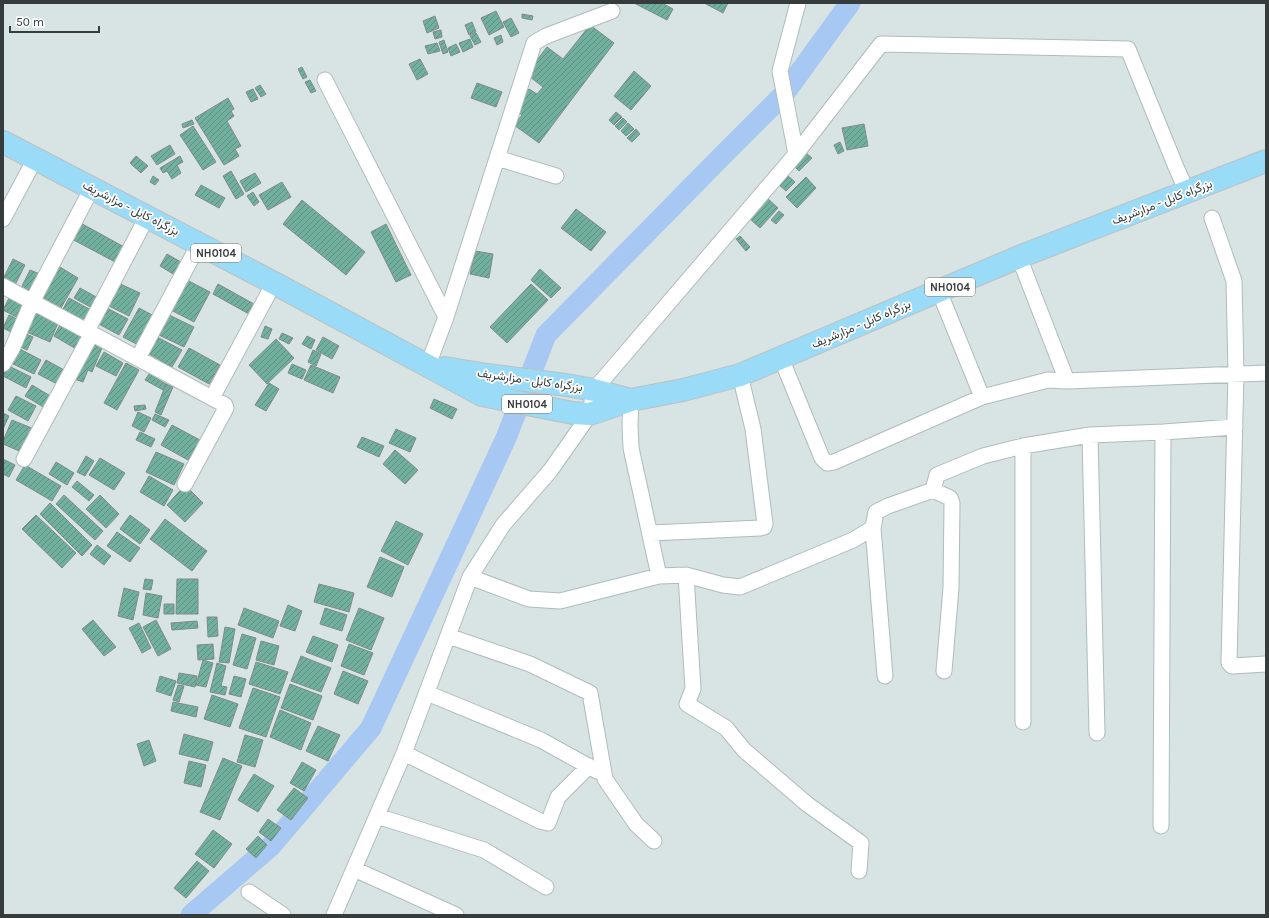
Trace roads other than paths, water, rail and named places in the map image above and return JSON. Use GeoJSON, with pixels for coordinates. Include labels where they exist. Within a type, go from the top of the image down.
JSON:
{"type":"FeatureCollection","features":[{"type":"Feature","properties":{"kind":"highway","name":"بزرگراه کابل - مزارشریف"},"geometry":{"type":"LineString","coordinates":[[3,142],[428,365],[485,385],[581,414],[630,400],[683,390],[740,375],[1019,257],[1266,161]]}},
{"type":"Feature","properties":{"kind":"highway","name":"بزرگراه کابل - مزارشریف"},"geometry":{"type":"LineString","coordinates":[[485,385],[566,385],[594,390],[630,400]]}},
{"type":"Feature","properties":{"kind":"street"},"geometry":{"type":"LineString","coordinates":[[796,154],[780,71],[798,3]]}},
{"type":"Feature","properties":{"kind":"street"},"geometry":{"type":"LineString","coordinates":[[428,365],[446,317],[534,43],[546,36],[612,11]]}},
{"type":"Feature","properties":{"kind":"street"},"geometry":{"type":"LineString","coordinates":[[334,915],[404,753],[470,577],[503,525],[550,471],[594,390],[796,154],[881,44],[1128,49],[1187,192]]}},
{"type":"Feature","properties":{"kind":"street"},"geometry":{"type":"LineString","coordinates":[[325,80],[446,317]]}},
{"type":"Feature","properties":{"kind":"street"},"geometry":{"type":"LineString","coordinates":[[497,158],[556,176]]}},
{"type":"Feature","properties":{"kind":"street"},"geometry":{"type":"LineString","coordinates":[[3,219],[35,159]]}},
{"type":"Feature","properties":{"kind":"street"},"geometry":{"type":"LineString","coordinates":[[3,364],[12,349],[32,302],[92,188]]}},
{"type":"Feature","properties":{"kind":"street"},"geometry":{"type":"LineString","coordinates":[[24,459],[147,217]]}},
{"type":"Feature","properties":{"kind":"street"},"geometry":{"type":"LineString","coordinates":[[1212,218],[1234,281],[1236,373],[1229,663],[1232,666],[1266,664]]}},
{"type":"Feature","properties":{"kind":"street"},"geometry":{"type":"LineString","coordinates":[[138,358],[199,244]]}},
{"type":"Feature","properties":{"kind":"street"},"geometry":{"type":"LineString","coordinates":[[1019,257],[1067,381]]}},
{"type":"Feature","properties":{"kind":"street"},"geometry":{"type":"LineString","coordinates":[[212,398],[274,283]]}},
{"type":"Feature","properties":{"kind":"street"},"geometry":{"type":"LineString","coordinates":[[3,286],[225,406],[226,408],[185,484]]}},
{"type":"Feature","properties":{"kind":"street"},"geometry":{"type":"LineString","coordinates":[[939,291],[982,397]]}},
{"type":"Feature","properties":{"kind":"street"},"geometry":{"type":"LineString","coordinates":[[780,358],[822,458],[827,463],[982,397],[1048,380],[1067,381],[1236,373],[1266,373]]}},
{"type":"Feature","properties":{"kind":"street"},"geometry":{"type":"LineString","coordinates":[[651,533],[764,527],[765,524],[753,429],[740,375]]}},
{"type":"Feature","properties":{"kind":"street"},"geometry":{"type":"LineString","coordinates":[[630,400],[631,448],[660,576]]}},
{"type":"Feature","properties":{"kind":"street"},"geometry":{"type":"LineString","coordinates":[[933,490],[937,475],[983,456],[1023,446],[1090,435],[1235,427]]}},
{"type":"Feature","properties":{"kind":"street"},"geometry":{"type":"LineString","coordinates":[[1161,826],[1163,432]]}},
{"type":"Feature","properties":{"kind":"street"},"geometry":{"type":"LineString","coordinates":[[1090,435],[1097,733]]}},
{"type":"Feature","properties":{"kind":"street"},"geometry":{"type":"LineString","coordinates":[[1023,446],[1023,722]]}},
{"type":"Feature","properties":{"kind":"street"},"geometry":{"type":"LineString","coordinates":[[885,676],[873,528],[876,512],[888,506],[933,490],[950,498],[952,503],[951,588],[944,671]]}},
{"type":"Feature","properties":{"kind":"street"},"geometry":{"type":"LineString","coordinates":[[470,577],[529,599],[560,601],[660,576],[686,575],[724,585],[740,587],[853,540],[873,528]]}},
{"type":"Feature","properties":{"kind":"street"},"geometry":{"type":"LineString","coordinates":[[686,575],[693,690],[687,704],[726,728],[744,750],[807,804],[861,843],[860,871]]}},
{"type":"Feature","properties":{"kind":"street"},"geometry":{"type":"LineString","coordinates":[[448,636],[530,664],[590,693],[605,779],[636,824],[654,841]]}},
{"type":"Feature","properties":{"kind":"street"},"geometry":{"type":"LineString","coordinates":[[427,693],[541,740],[604,774]]}},
{"type":"Feature","properties":{"kind":"street"},"geometry":{"type":"LineString","coordinates":[[404,753],[548,824],[558,797],[589,766]]}},
{"type":"Feature","properties":{"kind":"street"},"geometry":{"type":"LineString","coordinates":[[377,816],[484,850],[546,887]]}},
{"type":"Feature","properties":{"kind":"street"},"geometry":{"type":"LineString","coordinates":[[354,869],[456,915]]}},
{"type":"Feature","properties":{"kind":"street"},"geometry":{"type":"LineString","coordinates":[[249,892],[275,913]]}},
{"type":"Feature","properties":{"kind":"waterway"},"geometry":{"type":"LineString","coordinates":[[191,915],[271,846],[371,728],[506,438],[546,335],[784,94],[850,3]]}}]}
